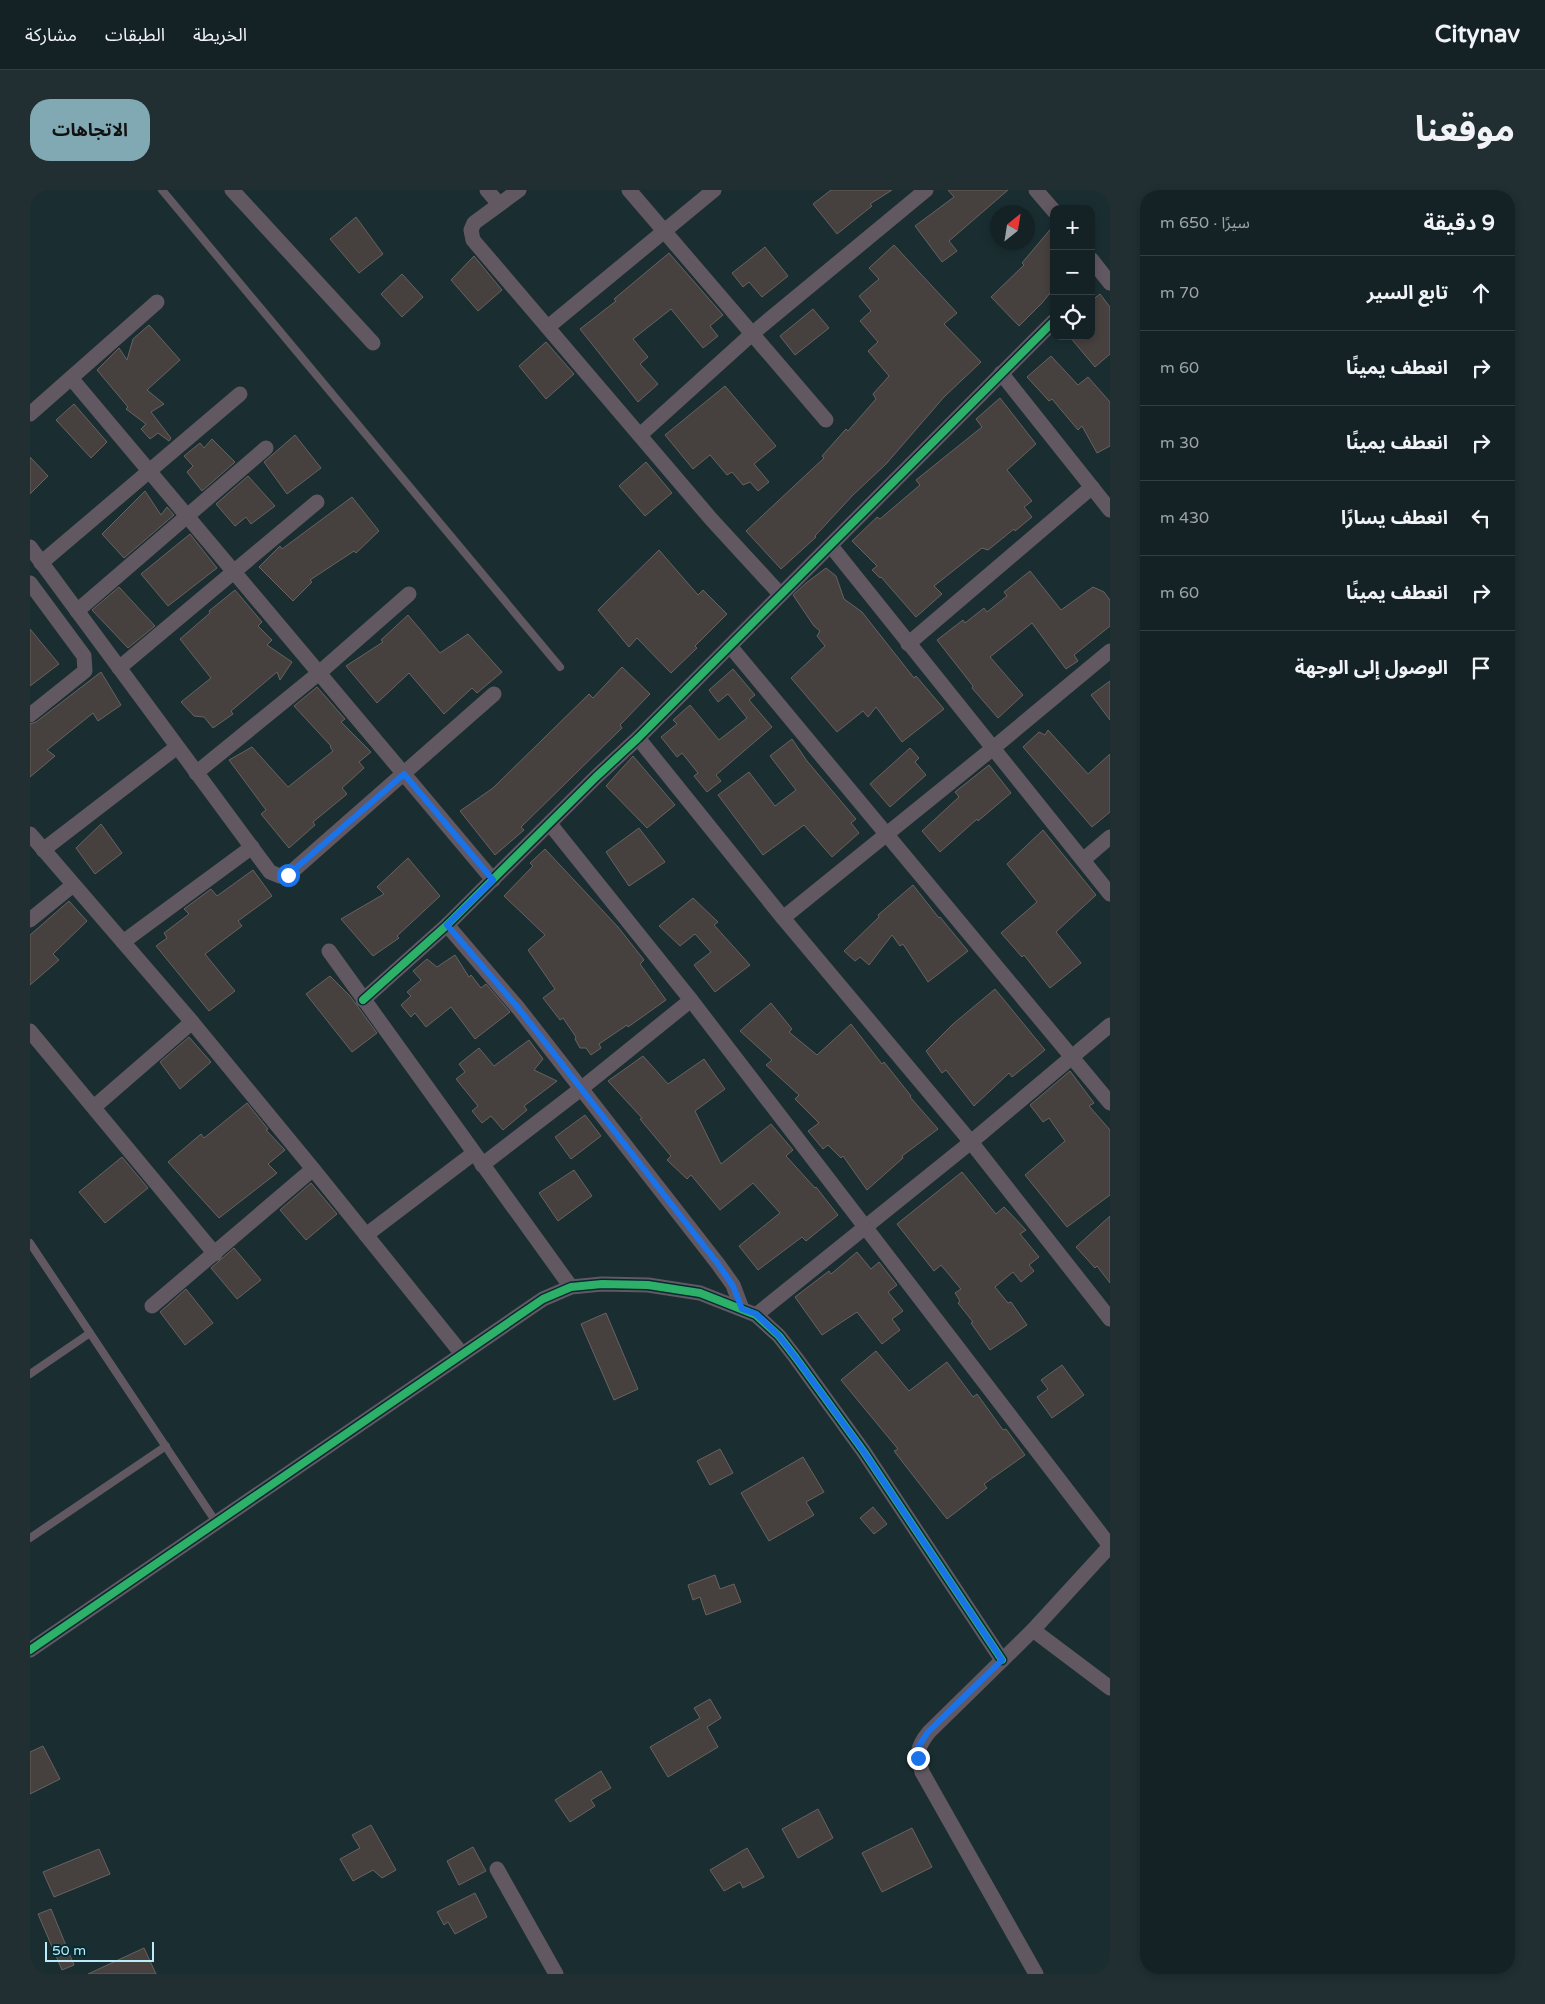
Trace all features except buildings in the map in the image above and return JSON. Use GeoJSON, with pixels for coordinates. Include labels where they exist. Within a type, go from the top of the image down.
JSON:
{"type":"FeatureCollection","features":[{"type":"Feature","properties":{"kind":"street"},"geometry":{"type":"LineString","coordinates":[[232,190],[373,343]]}},
{"type":"Feature","properties":{"kind":"street"},"geometry":{"type":"LineString","coordinates":[[488,190],[499,204]]}},
{"type":"Feature","properties":{"kind":"street"},"geometry":{"type":"LineString","coordinates":[[519,190],[474,224],[470,235],[473,240],[710,520],[780,594]]}},
{"type":"Feature","properties":{"kind":"street"},"geometry":{"type":"LineString","coordinates":[[629,190],[826,420]]}},
{"type":"Feature","properties":{"kind":"street"},"geometry":{"type":"LineString","coordinates":[[548,327],[714,190]]}},
{"type":"Feature","properties":{"kind":"street"},"geometry":{"type":"LineString","coordinates":[[640,435],[753,333],[926,190]]}},
{"type":"Feature","properties":{"kind":"street"},"geometry":{"type":"LineString","coordinates":[[1036,190],[1050,206]]}},
{"type":"Feature","properties":{"kind":"street"},"geometry":{"type":"LineString","coordinates":[[1095,264],[1106,278]]}},
{"type":"Feature","properties":{"kind":"street"},"geometry":{"type":"LineString","coordinates":[[30,414],[157,302]]}},
{"type":"Feature","properties":{"kind":"street"},"geometry":{"type":"LineString","coordinates":[[363,1000],[447,925],[596,777],[638,738],[1050,325]]}},
{"type":"Feature","properties":{"kind":"street"},"geometry":{"type":"LineString","coordinates":[[1001,373],[1110,510]]}},
{"type":"Feature","properties":{"kind":"street"},"geometry":{"type":"LineString","coordinates":[[71,378],[493,880]]}},
{"type":"Feature","properties":{"kind":"street"},"geometry":{"type":"LineString","coordinates":[[41,563],[240,394]]}},
{"type":"Feature","properties":{"kind":"street"},"geometry":{"type":"LineString","coordinates":[[77,611],[266,448]]}},
{"type":"Feature","properties":{"kind":"street"},"geometry":{"type":"LineString","coordinates":[[908,644],[1092,487]]}},
{"type":"Feature","properties":{"kind":"street"},"geometry":{"type":"LineString","coordinates":[[119,668],[235,573],[317,502]]}},
{"type":"Feature","properties":{"kind":"street"},"geometry":{"type":"LineString","coordinates":[[831,546],[1110,894]]}},
{"type":"Feature","properties":{"kind":"street"},"geometry":{"type":"LineString","coordinates":[[30,547],[270,872],[280,876],[288,875],[494,694]]}},
{"type":"Feature","properties":{"kind":"street"},"geometry":{"type":"LineString","coordinates":[[30,583],[84,656],[85,662],[84,671],[30,715]]}},
{"type":"Feature","properties":{"kind":"street"},"geometry":{"type":"LineString","coordinates":[[196,773],[319,673],[408,594]]}},
{"type":"Feature","properties":{"kind":"street"},"geometry":{"type":"LineString","coordinates":[[730,646],[1110,1103]]}},
{"type":"Feature","properties":{"kind":"street"},"geometry":{"type":"LineString","coordinates":[[783,918],[1110,651]]}},
{"type":"Feature","properties":{"kind":"street"},"geometry":{"type":"LineString","coordinates":[[638,738],[783,918],[971,1142],[1110,1319]]}},
{"type":"Feature","properties":{"kind":"street"},"geometry":{"type":"LineString","coordinates":[[44,850],[177,747]]}},
{"type":"Feature","properties":{"kind":"street"},"geometry":{"type":"LineString","coordinates":[[550,824],[691,1000],[1110,1546],[1032,1630],[928,1732],[918,1747],[918,1758],[922,1772],[1036,1974]]}},
{"type":"Feature","properties":{"kind":"street"},"geometry":{"type":"LineString","coordinates":[[30,834],[192,1022],[314,1169],[462,1354]]}},
{"type":"Feature","properties":{"kind":"street"},"geometry":{"type":"LineString","coordinates":[[1083,860],[1110,837]]}},
{"type":"Feature","properties":{"kind":"street"},"geometry":{"type":"LineString","coordinates":[[123,942],[252,847]]}},
{"type":"Feature","properties":{"kind":"street"},"geometry":{"type":"LineString","coordinates":[[30,920],[73,885]]}},
{"type":"Feature","properties":{"kind":"street"},"geometry":{"type":"LineString","coordinates":[[447,925],[519,1009],[718,1264],[733,1286],[742,1309]]}},
{"type":"Feature","properties":{"kind":"street"},"geometry":{"type":"LineString","coordinates":[[329,951],[571,1287]]}},
{"type":"Feature","properties":{"kind":"street"},"geometry":{"type":"LineString","coordinates":[[366,1235],[582,1088],[691,1000]]}},
{"type":"Feature","properties":{"kind":"street"},"geometry":{"type":"LineString","coordinates":[[94,1107],[192,1022]]}},
{"type":"Feature","properties":{"kind":"street"},"geometry":{"type":"LineString","coordinates":[[756,1314],[971,1142],[1110,1025]]}},
{"type":"Feature","properties":{"kind":"street"},"geometry":{"type":"LineString","coordinates":[[30,1031],[215,1254]]}},
{"type":"Feature","properties":{"kind":"street"},"geometry":{"type":"LineString","coordinates":[[152,1306],[314,1169]]}},
{"type":"Feature","properties":{"kind":"street"},"geometry":{"type":"LineString","coordinates":[[30,1650],[543,1299],[571,1287],[602,1284],[648,1285],[700,1294],[756,1314],[779,1336],[864,1452],[1002,1660]]}},
{"type":"Feature","properties":{"kind":"street"},"geometry":{"type":"LineString","coordinates":[[1032,1630],[1110,1688]]}},
{"type":"Feature","properties":{"kind":"street"},"geometry":{"type":"LineString","coordinates":[[497,1869],[556,1974]]}},
{"type":"Feature","properties":{"kind":"lane"},"geometry":{"type":"LineString","coordinates":[[162,190],[560,667]]}},
{"type":"Feature","properties":{"kind":"lane"},"geometry":{"type":"LineString","coordinates":[[30,1243],[216,1522]]}},
{"type":"Feature","properties":{"kind":"lane"},"geometry":{"type":"LineString","coordinates":[[30,1374],[90,1333]]}},
{"type":"Feature","properties":{"kind":"lane"},"geometry":{"type":"LineString","coordinates":[[30,1538],[166,1446]]}},
{"type":"Feature","properties":{"kind":"cycle path"},"geometry":{"type":"LineString","coordinates":[[363,1000],[447,925],[596,777],[638,738],[1050,325]]}},
{"type":"Feature","properties":{"kind":"cycle path"},"geometry":{"type":"LineString","coordinates":[[30,1650],[543,1299],[571,1287],[602,1284],[648,1285],[700,1293],[756,1315],[779,1336],[864,1452],[1002,1660]]}},
{"type":"Feature","properties":{"kind":"route"},"geometry":{"type":"LineString","coordinates":[[288,875],[404,774],[493,880],[447,925],[519,1009],[718,1264],[733,1286],[742,1309],[756,1314],[779,1336],[796,1358],[864,1452],[1002,1660],[928,1732],[918,1747],[918,1758]]}}]}
